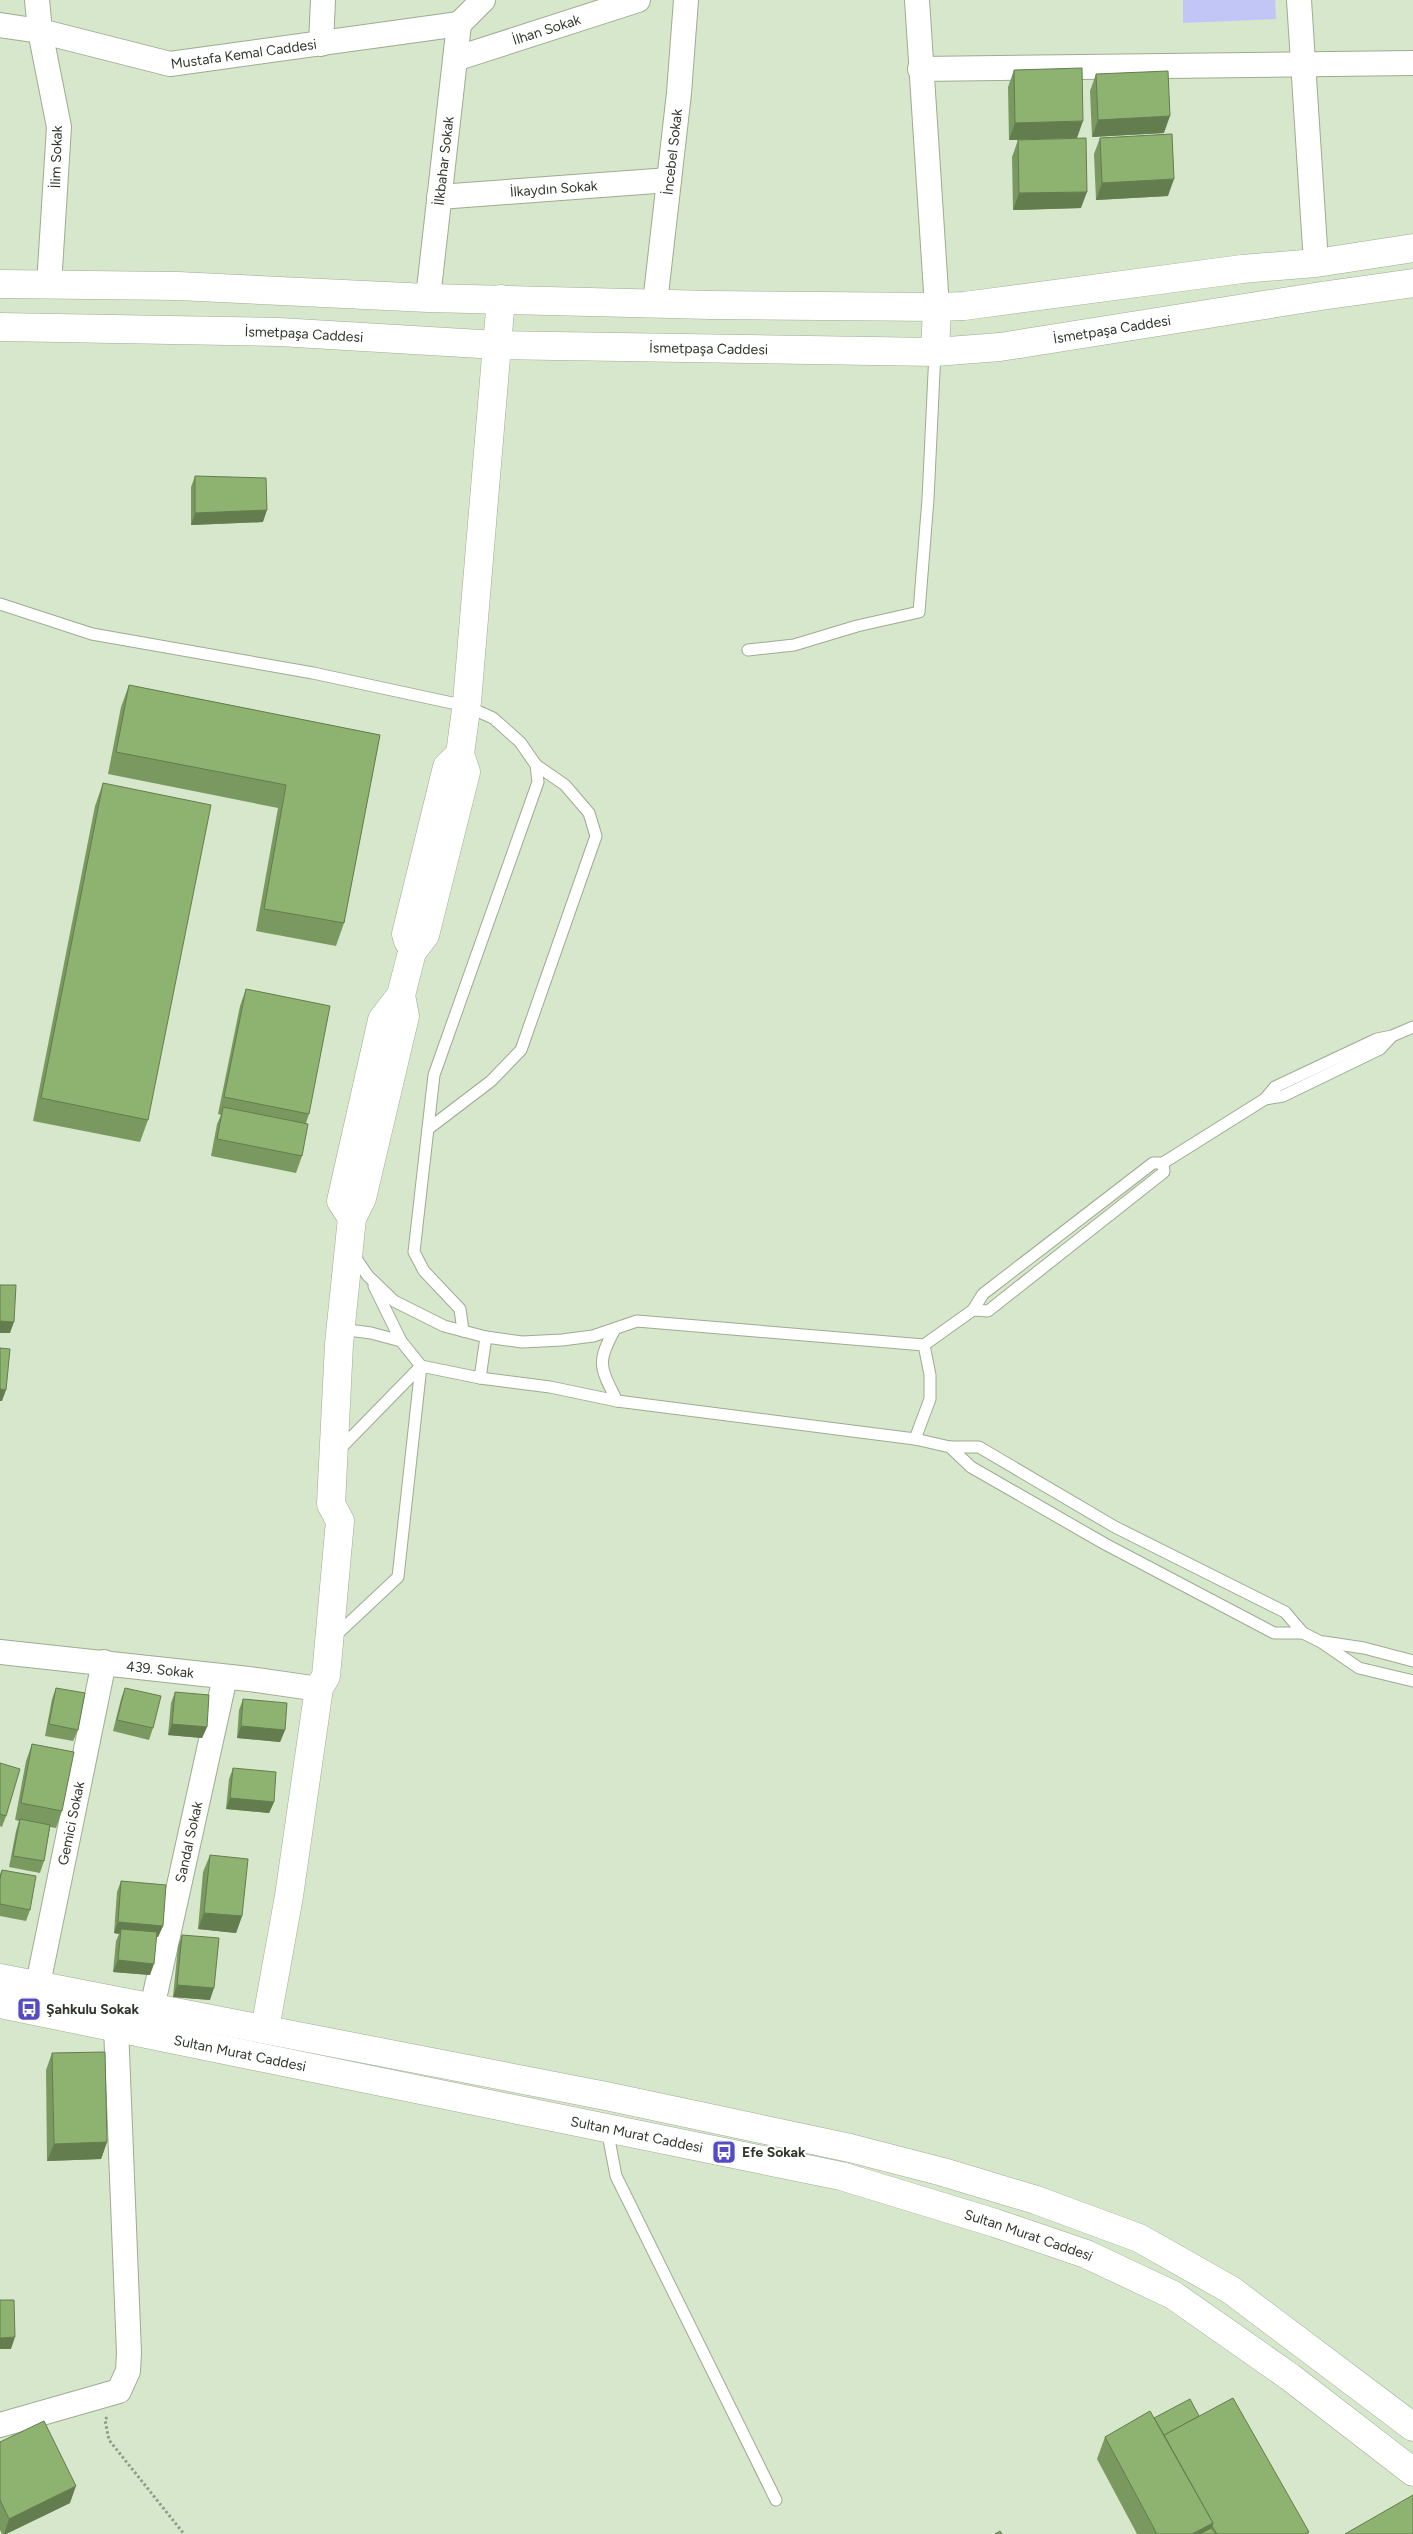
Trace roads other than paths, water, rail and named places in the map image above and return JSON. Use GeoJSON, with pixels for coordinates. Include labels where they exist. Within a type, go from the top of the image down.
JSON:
{"type":"FeatureCollection","features":[{"type":"Feature","properties":{"kind":"main road"},"geometry":{"type":"LineString","coordinates":[[0,284],[178,286],[428,298],[710,305],[937,307],[964,306],[1242,269],[1316,263],[1413,248]]}},
{"type":"Feature","properties":{"kind":"main road"},"geometry":{"type":"LineString","coordinates":[[1242,269],[1248,307]]}},
{"type":"Feature","properties":{"kind":"main road","name":"İsmetpaşa Caddesi"},"geometry":{"type":"LineString","coordinates":[[0,327],[279,332],[497,345],[935,352],[1000,347],[1248,307],[1413,283]]}},
{"type":"Feature","properties":{"kind":"main road"},"geometry":{"type":"LineString","coordinates":[[47,328],[49,285]]}},
{"type":"Feature","properties":{"kind":"main road"},"geometry":{"type":"LineString","coordinates":[[261,2057],[289,1896],[319,1689],[326,1676],[330,1640],[340,1521],[331,1504],[340,1329],[352,1218],[362,1198],[405,1016],[401,995],[412,952],[425,935],[466,772],[460,754],[466,706],[501,299]]}},
{"type":"Feature","properties":{"kind":"main road"},"geometry":{"type":"LineString","coordinates":[[935,352],[937,307]]}},
{"type":"Feature","properties":{"kind":"main road"},"geometry":{"type":"LineString","coordinates":[[319,1689],[312,1676],[321,1518],[331,1504]]}},
{"type":"Feature","properties":{"kind":"main road","name":"Sultan Murat Caddesi"},"geometry":{"type":"LineString","coordinates":[[0,1978],[610,2097],[850,2148],[943,2172],[1036,2200],[1139,2238],[1231,2290],[1413,2427]]}},
{"type":"Feature","properties":{"kind":"main road","name":"Sultan Murat Caddesi"},"geometry":{"type":"LineString","coordinates":[[0,2004],[840,2176],[995,2223],[1086,2254],[1173,2295],[1290,2377],[1413,2472]]}},
{"type":"Feature","properties":{"kind":"main road"},"geometry":{"type":"LineString","coordinates":[[606,2127],[610,2097]]}},
{"type":"Feature","properties":{"kind":"street","name":"İlim Sokak"},"geometry":{"type":"LineString","coordinates":[[37,0],[40,31],[59,127],[49,285]]}},
{"type":"Feature","properties":{"kind":"street"},"geometry":{"type":"LineString","coordinates":[[321,44],[323,0]]}},
{"type":"Feature","properties":{"kind":"street"},"geometry":{"type":"LineString","coordinates":[[459,24],[483,0]]}},
{"type":"Feature","properties":{"kind":"street","name":"İlhan Sokak"},"geometry":{"type":"LineString","coordinates":[[456,60],[638,0]]}},
{"type":"Feature","properties":{"kind":"street","name":"İncebel Sokak"},"geometry":{"type":"LineString","coordinates":[[655,303],[686,0]]}},
{"type":"Feature","properties":{"kind":"street"},"geometry":{"type":"LineString","coordinates":[[917,0],[937,307]]}},
{"type":"Feature","properties":{"kind":"street"},"geometry":{"type":"LineString","coordinates":[[1299,0],[1301,64],[1316,263]]}},
{"type":"Feature","properties":{"kind":"street","name":"Mustafa Kemal Caddesi"},"geometry":{"type":"LineString","coordinates":[[0,25],[40,31],[170,64],[459,24]]}},
{"type":"Feature","properties":{"kind":"street","name":"İlkbahar Sokak"},"geometry":{"type":"LineString","coordinates":[[428,298],[459,24]]}},
{"type":"Feature","properties":{"kind":"street"},"geometry":{"type":"LineString","coordinates":[[920,69],[1413,63]]}},
{"type":"Feature","properties":{"kind":"street","name":"İlkaydın Sokak"},"geometry":{"type":"LineString","coordinates":[[440,197],[669,180]]}},
{"type":"Feature","properties":{"kind":"street","name":"439. Sokak"},"geometry":{"type":"LineString","coordinates":[[0,1652],[104,1662],[319,1689]]}},
{"type":"Feature","properties":{"kind":"street","name":"Gemici Sokak"},"geometry":{"type":"LineString","coordinates":[[38,1984],[104,1662]]}},
{"type":"Feature","properties":{"kind":"street","name":"Sandal Sokak"},"geometry":{"type":"LineString","coordinates":[[152,2008],[225,1677]]}},
{"type":"Feature","properties":{"kind":"street"},"geometry":{"type":"LineString","coordinates":[[0,2426],[119,2391],[128,2371],[130,2353],[116,2027]]}},
{"type":"Feature","properties":{"kind":"lane"},"geometry":{"type":"LineString","coordinates":[[748,650],[794,645],[857,626],[919,612],[928,499],[935,352]]}},
{"type":"Feature","properties":{"kind":"lane"},"geometry":{"type":"LineString","coordinates":[[0,604],[92,634],[313,672],[466,706],[493,718],[520,742],[536,765],[565,785],[588,813],[596,836],[521,1050],[491,1081],[428,1129]]}},
{"type":"Feature","properties":{"kind":"lane"},"geometry":{"type":"LineString","coordinates":[[462,1331],[460,1309],[424,1271],[414,1252],[434,1075],[538,782],[536,765]]}},
{"type":"Feature","properties":{"kind":"lane"},"geometry":{"type":"LineString","coordinates":[[368,1276],[394,1301],[444,1326],[486,1337],[522,1342],[593,1336],[637,1321],[924,1345],[973,1310],[983,1294],[1153,1163],[1163,1162],[1265,1099],[1283,1096],[1380,1049],[1392,1036],[1413,1027]]}},
{"type":"Feature","properties":{"kind":"lane"},"geometry":{"type":"LineString","coordinates":[[973,1310],[988,1311],[1164,1172],[1163,1162]]}},
{"type":"Feature","properties":{"kind":"lane"},"geometry":{"type":"LineString","coordinates":[[349,1248],[368,1276],[401,1341],[421,1366],[480,1378],[550,1386],[617,1401],[915,1439],[950,1447],[979,1447],[1115,1528],[1285,1612],[1304,1633],[1321,1642],[1359,1668],[1413,1681]]}},
{"type":"Feature","properties":{"kind":"lane"},"geometry":{"type":"LineString","coordinates":[[340,1329],[371,1333],[401,1341]]}},
{"type":"Feature","properties":{"kind":"lane"},"geometry":{"type":"LineString","coordinates":[[615,1329],[602,1352],[603,1373],[617,1401]]}},
{"type":"Feature","properties":{"kind":"lane"},"geometry":{"type":"LineString","coordinates":[[480,1378],[486,1337]]}},
{"type":"Feature","properties":{"kind":"lane"},"geometry":{"type":"LineString","coordinates":[[915,1439],[930,1399],[930,1375],[924,1345]]}},
{"type":"Feature","properties":{"kind":"lane"},"geometry":{"type":"LineString","coordinates":[[334,1455],[421,1366]]}},
{"type":"Feature","properties":{"kind":"lane"},"geometry":{"type":"LineString","coordinates":[[330,1640],[398,1577],[421,1366]]}},
{"type":"Feature","properties":{"kind":"lane"},"geometry":{"type":"LineString","coordinates":[[950,1447],[971,1467],[1113,1548],[1274,1632],[1304,1633]]}},
{"type":"Feature","properties":{"kind":"lane"},"geometry":{"type":"LineString","coordinates":[[1321,1642],[1364,1648],[1413,1661]]}},
{"type":"Feature","properties":{"kind":"lane"},"geometry":{"type":"LineString","coordinates":[[606,2127],[616,2176],[776,2500]]}},
{"type":"Feature","properties":{"kind":"place","name":"Şahkulu Sokak"},"geometry":{"type":"Point","coordinates":[29,2009]}},
{"type":"Feature","properties":{"kind":"place","name":"Efe Sokak"},"geometry":{"type":"Point","coordinates":[724,2152]}}]}
